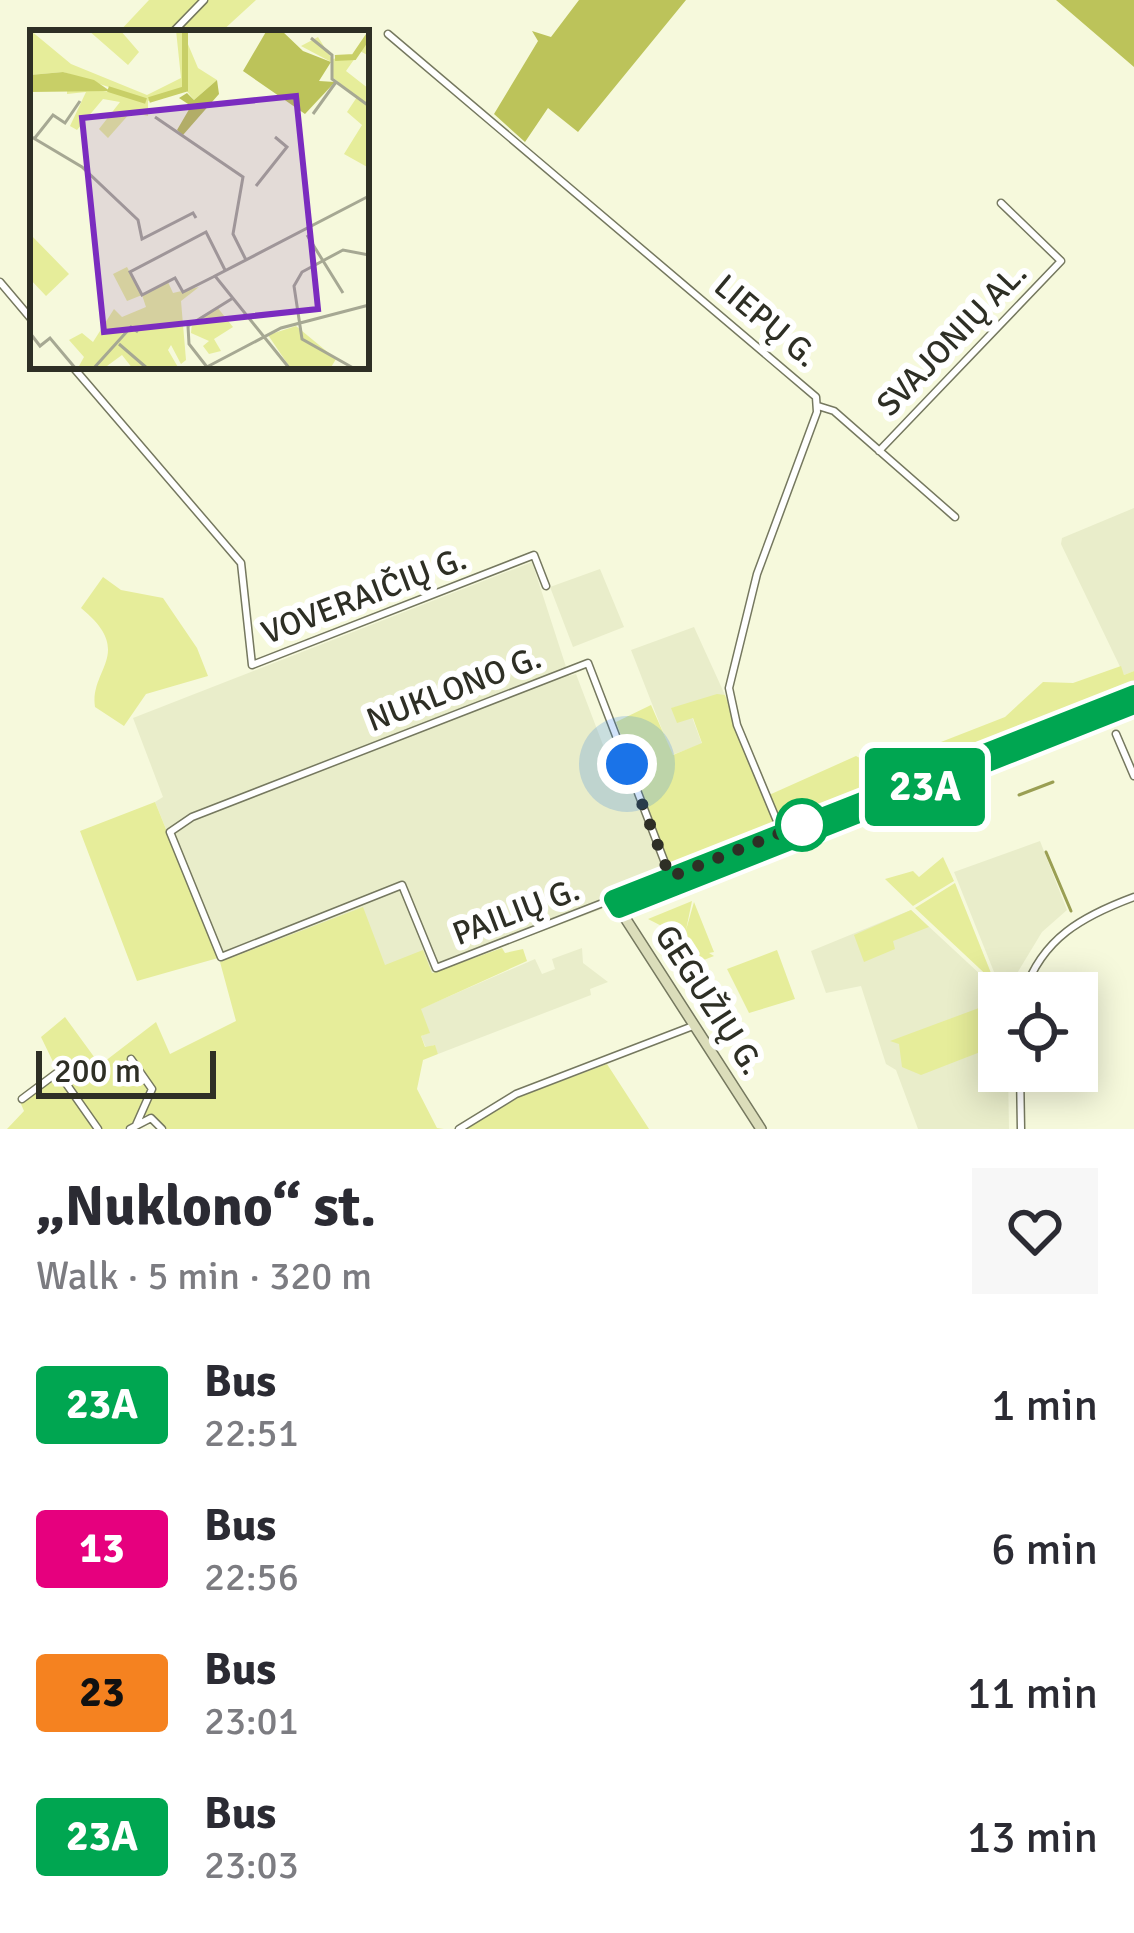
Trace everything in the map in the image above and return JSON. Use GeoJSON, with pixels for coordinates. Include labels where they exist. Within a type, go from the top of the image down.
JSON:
{"type":"FeatureCollection","features":[{"type":"Feature","properties":{"kind":"main road"},"geometry":{"type":"LineString","coordinates":[[616,904],[1134,694]]}},
{"type":"Feature","properties":{"kind":"main road"},"geometry":{"type":"LineString","coordinates":[[616,904],[782,832],[1134,705]]}},
{"type":"Feature","properties":{"kind":"main road","name":"GEGUŽIŲ G."},"geometry":{"type":"LineString","coordinates":[[616,904],[761,1129]]}},
{"type":"Feature","properties":{"kind":"street"},"geometry":{"type":"LineString","coordinates":[[175,30],[204,0]]}},
{"type":"Feature","properties":{"kind":"street","name":"LIEPŲ G."},"geometry":{"type":"LineString","coordinates":[[388,34],[810,388],[818,406],[763,555],[729,688],[737,725],[782,832]]}},
{"type":"Feature","properties":{"kind":"street","name":"SVAJONIŲ AL."},"geometry":{"type":"LineString","coordinates":[[879,451],[1060,260],[1001,202]]}},
{"type":"Feature","properties":{"kind":"street"},"geometry":{"type":"LineString","coordinates":[[0,282],[30,317]]}},
{"type":"Feature","properties":{"kind":"street","name":"VOVERAIČIŲ G."},"geometry":{"type":"LineString","coordinates":[[75,369],[242,563],[252,665],[534,555],[546,586]]}},
{"type":"Feature","properties":{"kind":"street"},"geometry":{"type":"LineString","coordinates":[[818,406],[834,411],[955,517]]}},
{"type":"Feature","properties":{"kind":"street","name":"NUKLONO G."},"geometry":{"type":"LineString","coordinates":[[436,968],[402,886],[221,957],[170,832],[192,817],[588,663],[670,877]]}},
{"type":"Feature","properties":{"kind":"street"},"geometry":{"type":"LineString","coordinates":[[1116,734],[1134,776]]}},
{"type":"Feature","properties":{"kind":"street"},"geometry":{"type":"LineString","coordinates":[[1035,972],[1047,949],[1066,929],[1134,897]]}},
{"type":"Feature","properties":{"kind":"street","name":"PAILIŲ G."},"geometry":{"type":"LineString","coordinates":[[436,968],[616,904]]}},
{"type":"Feature","properties":{"kind":"street"},"geometry":{"type":"LineString","coordinates":[[459,1129],[516,1094],[693,1026]]}},
{"type":"Feature","properties":{"kind":"street"},"geometry":{"type":"LineString","coordinates":[[131,1059],[152,1089],[133,1127]]}},
{"type":"Feature","properties":{"kind":"street"},"geometry":{"type":"LineString","coordinates":[[22,1099],[58,1072],[98,1129]]}},
{"type":"Feature","properties":{"kind":"street"},"geometry":{"type":"LineString","coordinates":[[1020,1092],[1021,1129]]}},
{"type":"Feature","properties":{"kind":"street"},"geometry":{"type":"LineString","coordinates":[[133,1127],[151,1118],[162,1129]]}},
{"type":"Feature","properties":{"kind":"shaded area"},"geometry":{"type":"Polygon","coordinates":[[[1134,508],[1134,671],[1124,675],[1061,544],[1062,538],[1134,508]]]}},
{"type":"Feature","properties":{"kind":"shaded area"},"geometry":{"type":"Polygon","coordinates":[[[532,562],[569,676],[576,674],[611,766],[623,763],[665,869],[663,875],[601,900],[602,909],[431,973],[385,965],[307,930],[220,962],[155,802],[163,797],[133,718],[532,562]]]}},
{"type":"Feature","properties":{"kind":"shaded area"},"geometry":{"type":"Polygon","coordinates":[[[600,569],[624,627],[573,647],[550,587],[600,569]]]}},
{"type":"Feature","properties":{"kind":"shaded area"},"geometry":{"type":"Polygon","coordinates":[[[694,627],[725,695],[672,708],[692,717],[702,744],[672,755],[631,650],[694,627]]]}},
{"type":"Feature","properties":{"kind":"shaded area"},"geometry":{"type":"Polygon","coordinates":[[[1040,841],[1067,910],[1042,932],[1018,972],[994,972],[954,872],[1040,841]]]}},
{"type":"Feature","properties":{"kind":"shaded area"},"geometry":{"type":"Polygon","coordinates":[[[911,910],[978,972],[978,1092],[1008,1092],[1009,1129],[918,1129],[896,1070],[886,1064],[861,986],[826,993],[811,951],[911,910]]]}},
{"type":"Feature","properties":{"kind":"shaded area"},"geometry":{"type":"Polygon","coordinates":[[[582,948],[583,963],[608,982],[590,989],[591,995],[438,1054],[434,1045],[426,1048],[421,1036],[429,1033],[420,1009],[535,959],[542,974],[555,969],[552,959],[582,948]]]}},
{"type":"Feature","properties":{"kind":"green space"},"geometry":{"type":"Polygon","coordinates":[[[149,0],[256,0],[223,30],[121,30],[149,0]]]}},
{"type":"Feature","properties":{"kind":"green space"},"geometry":{"type":"Polygon","coordinates":[[[579,0],[686,0],[578,132],[548,108],[525,142],[494,114],[538,41],[532,31],[551,37],[579,0]]]}},
{"type":"Feature","properties":{"kind":"green space"},"geometry":{"type":"Polygon","coordinates":[[[1056,0],[1134,0],[1134,67],[1056,0]]]}},
{"type":"Feature","properties":{"kind":"green space"},"geometry":{"type":"Polygon","coordinates":[[[103,577],[121,590],[163,598],[197,648],[208,676],[146,694],[124,726],[95,707],[108,649],[106,637],[81,608],[103,577]]]}},
{"type":"Feature","properties":{"kind":"green space"},"geometry":{"type":"Polygon","coordinates":[[[1121,666],[1124,675],[1134,671],[1134,689],[840,805],[780,822],[769,795],[856,756],[877,767],[1005,717],[1043,682],[1073,683],[1121,666]]]}},
{"type":"Feature","properties":{"kind":"green space"},"geometry":{"type":"Polygon","coordinates":[[[725,695],[775,824],[760,837],[676,870],[670,866],[616,722],[651,705],[673,755],[702,743],[693,718],[677,723],[671,708],[725,695]]]}},
{"type":"Feature","properties":{"kind":"green space"},"geometry":{"type":"Polygon","coordinates":[[[155,802],[218,958],[137,981],[80,831],[155,802]]]}},
{"type":"Feature","properties":{"kind":"green space"},"geometry":{"type":"Polygon","coordinates":[[[943,857],[954,881],[913,906],[885,879],[913,871],[919,877],[943,857]]]}},
{"type":"Feature","properties":{"kind":"green space"},"geometry":{"type":"Polygon","coordinates":[[[955,883],[991,972],[983,972],[915,908],[955,883]]]}},
{"type":"Feature","properties":{"kind":"green space"},"geometry":{"type":"Polygon","coordinates":[[[692,901],[686,930],[694,902],[714,952],[709,953],[714,956],[686,967],[681,976],[678,970],[685,938],[648,919],[692,901]]]}},
{"type":"Feature","properties":{"kind":"green space"},"geometry":{"type":"Polygon","coordinates":[[[363,907],[385,965],[423,950],[432,973],[502,948],[505,953],[523,949],[527,961],[421,1009],[430,1033],[421,1036],[425,1047],[435,1045],[438,1054],[423,1060],[417,1089],[437,1128],[444,1129],[167,1129],[155,1116],[143,1115],[124,1129],[7,1129],[24,1111],[18,1097],[56,1068],[41,1037],[65,1017],[100,1065],[156,1022],[170,1054],[236,1021],[220,962],[363,907]]]}},
{"type":"Feature","properties":{"kind":"green space"},"geometry":{"type":"Polygon","coordinates":[[[911,910],[929,927],[893,941],[895,949],[864,962],[854,935],[911,910]]]}},
{"type":"Feature","properties":{"kind":"green space"},"geometry":{"type":"Polygon","coordinates":[[[777,950],[795,999],[749,1013],[727,969],[777,950]]]}},
{"type":"Feature","properties":{"kind":"green space"},"geometry":{"type":"Polygon","coordinates":[[[978,1008],[978,1053],[921,1075],[902,1067],[899,1044],[890,1041],[978,1008]]]}},
{"type":"Feature","properties":{"kind":"green space"},"geometry":{"type":"Polygon","coordinates":[[[607,1064],[649,1129],[466,1129],[519,1097],[607,1064]]]}},
{"type":"Feature","properties":{"kind":"waterway"},"geometry":{"type":"LineString","coordinates":[[1019,795],[1053,782]]}},
{"type":"Feature","properties":{"kind":"waterway"},"geometry":{"type":"LineString","coordinates":[[1046,852],[1071,911]]}},
{"type":"Feature","properties":{"kind":"bus line","name":"23A"},"geometry":{"type":"LineString","coordinates":[[1134,694],[613,899],[619,909],[1134,705]]}},
{"type":"Feature","properties":{"kind":"route"},"geometry":{"type":"LineString","coordinates":[[627,764],[670,877],[813,820],[802,825]]}}]}
